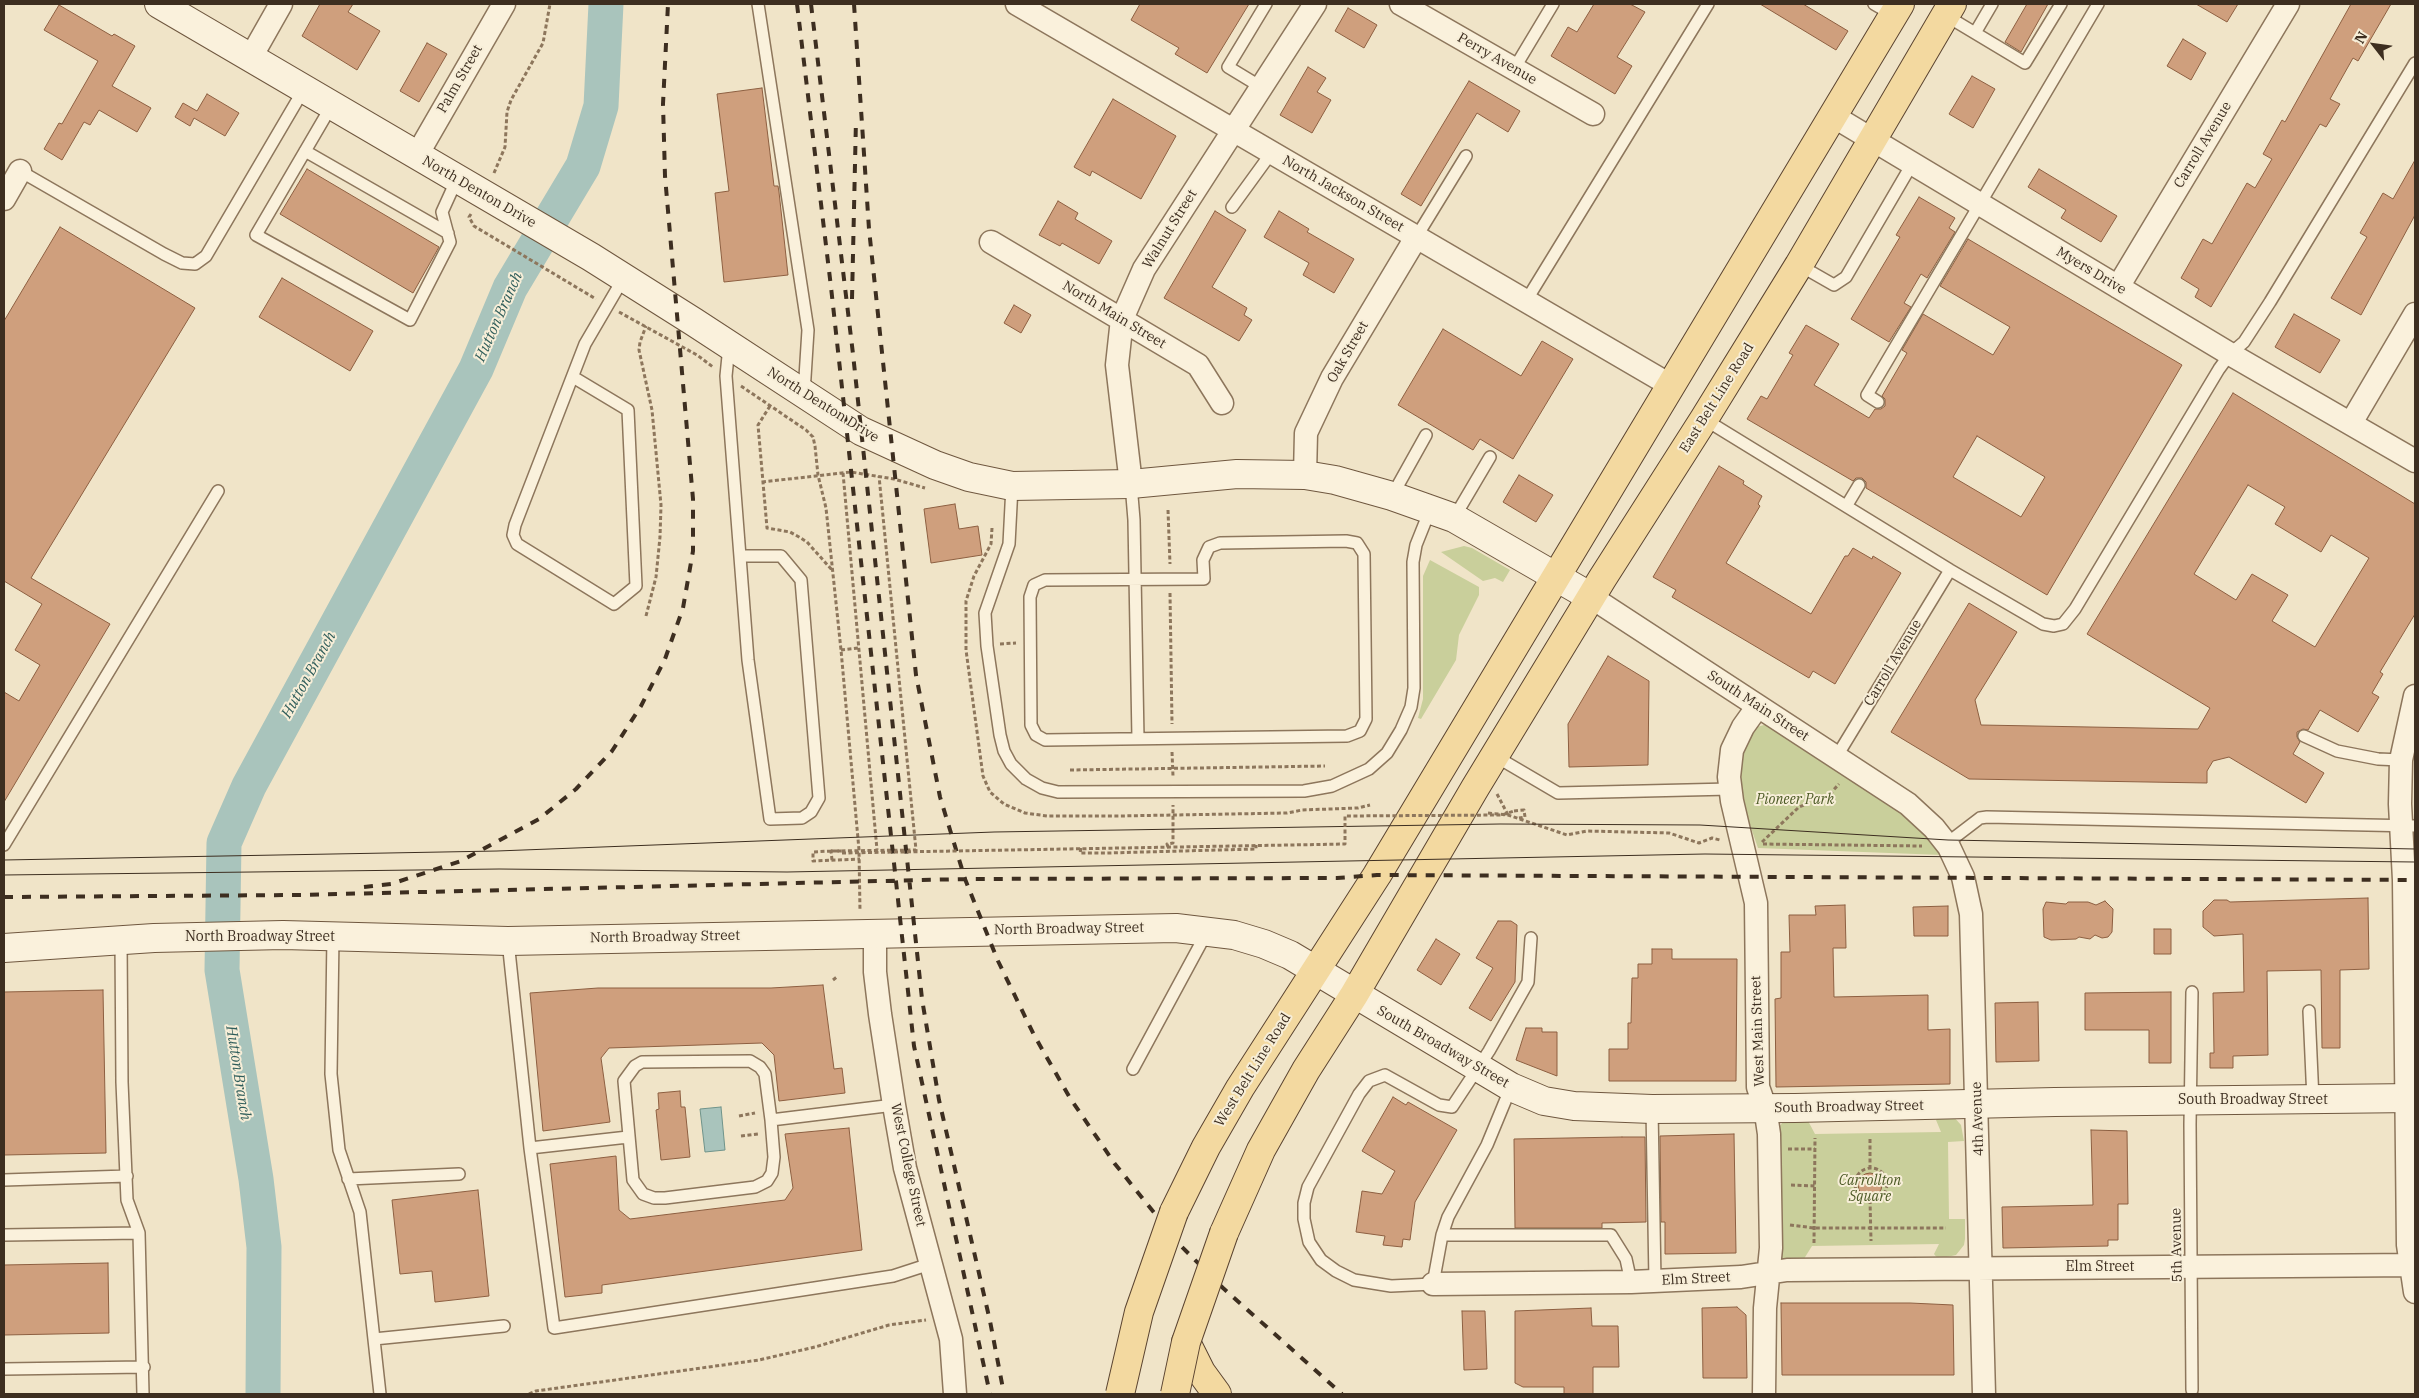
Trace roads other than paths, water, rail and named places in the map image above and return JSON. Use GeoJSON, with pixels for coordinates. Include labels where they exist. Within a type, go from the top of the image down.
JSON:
{"type":"FeatureCollection","features":[{"type":"Feature","properties":{"kind":"main road"},"geometry":{"type":"LineString","coordinates":[[1557,577],[1670,385],[1833,116],[1889,8]]}},
{"type":"Feature","properties":{"kind":"main road","name":"East Belt Line Road"},"geometry":{"type":"LineString","coordinates":[[1354,995],[1484,797],[1495,756],[1590,597],[1704,419],[1798,265],[1948,10]]}},
{"type":"Feature","properties":{"kind":"main road","name":"West Belt Line Road"},"geometry":{"type":"LineString","coordinates":[[1120,1394],[1129,1349],[1158,1255],[1174,1212],[1216,1128],[1317,971],[1557,577]]}},
{"type":"Feature","properties":{"kind":"main road"},"geometry":{"type":"LineString","coordinates":[[1175,1394],[1186,1342],[1224,1233],[1261,1150],[1306,1070],[1354,995]]}},
{"type":"Feature","properties":{"kind":"main road"},"geometry":{"type":"LineString","coordinates":[[1186,1342],[1201,1372],[1217,1394]]}},
{"type":"Feature","properties":{"kind":"street","name":"North Denton Drive"},"geometry":{"type":"LineString","coordinates":[[159,4],[590,258],[729,344],[861,431],[890,447],[969,477],[1012,486],[1130,484],[1237,474],[1306,475],[1335,480],[1392,496],[1442,513],[1557,577]]}},
{"type":"Feature","properties":{"kind":"street"},"geometry":{"type":"LineString","coordinates":[[250,57],[281,4]]}},
{"type":"Feature","properties":{"kind":"street","name":"Palm Street"},"geometry":{"type":"LineString","coordinates":[[417,155],[504,4]]}},
{"type":"Feature","properties":{"kind":"street","name":"North Jackson Street"},"geometry":{"type":"LineString","coordinates":[[1016,4],[1670,385]]}},
{"type":"Feature","properties":{"kind":"street","name":"Walnut Street"},"geometry":{"type":"LineString","coordinates":[[1130,484],[1117,365],[1122,319],[1144,269],[1315,4]]}},
{"type":"Feature","properties":{"kind":"street","name":"Perry Avenue"},"geometry":{"type":"LineString","coordinates":[[1401,4],[1593,114]]}},
{"type":"Feature","properties":{"kind":"street","name":"Carroll Avenue"},"geometry":{"type":"LineString","coordinates":[[2118,287],[2288,4]]}},
{"type":"Feature","properties":{"kind":"street","name":"Myers Drive"},"geometry":{"type":"LineString","coordinates":[[1833,116],[2230,354],[2415,461]]}},
{"type":"Feature","properties":{"kind":"street"},"geometry":{"type":"LineString","coordinates":[[4,199],[20,171]]}},
{"type":"Feature","properties":{"kind":"street","name":"Oak Street"},"geometry":{"type":"LineString","coordinates":[[1306,475],[1306,432],[1332,378],[1417,236]]}},
{"type":"Feature","properties":{"kind":"street","name":"North Main Street"},"geometry":{"type":"LineString","coordinates":[[991,242],[1198,365],[1222,403]]}},
{"type":"Feature","properties":{"kind":"street"},"geometry":{"type":"LineString","coordinates":[[2351,423],[2415,314]]}},
{"type":"Feature","properties":{"kind":"street","name":"South Main Street"},"geometry":{"type":"LineString","coordinates":[[1557,577],[1837,756],[1920,814],[1942,846]]}},
{"type":"Feature","properties":{"kind":"street"},"geometry":{"type":"LineString","coordinates":[[2415,696],[2402,760],[2400,804],[2408,826],[2410,1098],[2408,1245],[2413,1265],[2415,1292]]}},
{"type":"Feature","properties":{"kind":"street","name":"West Main Street"},"geometry":{"type":"LineString","coordinates":[[1758,706],[1743,727],[1732,750],[1729,777],[1730,789],[1756,902],[1758,1087],[1765,1107],[1769,1134],[1771,1248],[1767,1274],[1764,1394]]}},
{"type":"Feature","properties":{"kind":"street","name":"4th Avenue"},"geometry":{"type":"LineString","coordinates":[[1942,846],[1963,877],[1971,914],[1984,1394]]}},
{"type":"Feature","properties":{"kind":"street","name":"North Broadway Street"},"geometry":{"type":"LineString","coordinates":[[4,948],[154,938],[283,934],[508,941],[868,923],[1176,928],[1234,935],[1264,944],[1290,955],[1317,971]]}},
{"type":"Feature","properties":{"kind":"street","name":"West College Street"},"geometry":{"type":"LineString","coordinates":[[868,923],[894,1105],[906,1168],[951,1339],[955,1394]]}},
{"type":"Feature","properties":{"kind":"street","name":"South Broadway Street"},"geometry":{"type":"LineString","coordinates":[[1317,971],[1354,995],[1511,1087],[1544,1101],[1574,1106],[1652,1109],[2410,1098]]}},
{"type":"Feature","properties":{"kind":"street","name":"Elm Street"},"geometry":{"type":"LineString","coordinates":[[1434,1284],[1631,1282],[1767,1274],[1788,1270],[2413,1265]]}},
{"type":"Feature","properties":{"kind":"lane"},"geometry":{"type":"LineString","coordinates":[[758,4],[808,330],[804,394]]}},
{"type":"Feature","properties":{"kind":"lane"},"geometry":{"type":"LineString","coordinates":[[1261,86],[1228,66],[1266,4]]}},
{"type":"Feature","properties":{"kind":"lane"},"geometry":{"type":"LineString","coordinates":[[1514,69],[1553,4]]}},
{"type":"Feature","properties":{"kind":"lane"},"geometry":{"type":"LineString","coordinates":[[1526,301],[1708,4]]}},
{"type":"Feature","properties":{"kind":"lane"},"geometry":{"type":"LineString","coordinates":[[1975,33],[1992,4]]}},
{"type":"Feature","properties":{"kind":"lane"},"geometry":{"type":"LineString","coordinates":[[1948,10],[1975,33],[2025,63],[2061,4]]}},
{"type":"Feature","properties":{"kind":"lane"},"geometry":{"type":"LineString","coordinates":[[1878,402],[1867,395],[2098,4]]}},
{"type":"Feature","properties":{"kind":"lane"},"geometry":{"type":"LineString","coordinates":[[1704,419],[1847,505],[1950,570],[2043,624],[2054,626],[2063,624],[2075,609],[2230,354],[2244,342],[2270,302],[2415,63]]}},
{"type":"Feature","properties":{"kind":"lane"},"geometry":{"type":"LineString","coordinates":[[20,171],[164,254],[182,263],[195,264],[206,256],[304,89]]}},
{"type":"Feature","properties":{"kind":"lane"},"geometry":{"type":"LineString","coordinates":[[332,105],[256,235],[410,320],[450,242],[442,212],[457,179]]}},
{"type":"Feature","properties":{"kind":"lane"},"geometry":{"type":"LineString","coordinates":[[305,151],[448,233]]}},
{"type":"Feature","properties":{"kind":"lane"},"geometry":{"type":"LineString","coordinates":[[1232,207],[1272,152]]}},
{"type":"Feature","properties":{"kind":"lane"},"geometry":{"type":"LineString","coordinates":[[1417,236],[1466,156]]}},
{"type":"Feature","properties":{"kind":"lane"},"geometry":{"type":"LineString","coordinates":[[1798,265],[1834,285],[1846,277],[1912,164]]}},
{"type":"Feature","properties":{"kind":"lane"},"geometry":{"type":"LineString","coordinates":[[573,377],[628,410],[636,586],[614,604],[517,544],[513,535],[515,525],[573,377],[586,344],[623,279]]}},
{"type":"Feature","properties":{"kind":"lane"},"geometry":{"type":"LineString","coordinates":[[729,344],[726,376],[742,556],[748,660],[770,819],[802,818],[811,812],[820,798],[801,580],[781,556],[742,556]]}},
{"type":"Feature","properties":{"kind":"lane"},"geometry":{"type":"LineString","coordinates":[[1392,496],[1426,435]]}},
{"type":"Feature","properties":{"kind":"lane"},"geometry":{"type":"LineString","coordinates":[[1012,486],[1009,544],[985,613],[987,646],[1000,735],[1004,751],[1011,764],[1026,779],[1042,788],[1058,792],[1304,791],[1332,786],[1369,769],[1387,753],[1401,730],[1411,707],[1414,688],[1413,562],[1416,545],[1490,457]]}},
{"type":"Feature","properties":{"kind":"lane"},"geometry":{"type":"LineString","coordinates":[[1130,484],[1134,512],[1138,739]]}},
{"type":"Feature","properties":{"kind":"lane"},"geometry":{"type":"LineString","coordinates":[[1847,505],[1859,485]]}},
{"type":"Feature","properties":{"kind":"lane"},"geometry":{"type":"LineString","coordinates":[[4,845],[218,491]]}},
{"type":"Feature","properties":{"kind":"lane"},"geometry":{"type":"LineString","coordinates":[[1346,541],[1357,543],[1364,554],[1366,718],[1360,731],[1347,736],[1138,739],[1045,740],[1036,735],[1030,725],[1030,597],[1034,585],[1045,580],[1135,579],[1204,579],[1203,560],[1209,547],[1220,543],[1346,541]]}},
{"type":"Feature","properties":{"kind":"lane","name":"Carroll Avenue"},"geometry":{"type":"LineString","coordinates":[[1837,756],[1950,570]]}},
{"type":"Feature","properties":{"kind":"lane"},"geometry":{"type":"LineString","coordinates":[[2304,736],[2336,751],[2378,759],[2402,760]]}},
{"type":"Feature","properties":{"kind":"lane"},"geometry":{"type":"LineString","coordinates":[[1495,756],[1558,793],[1730,789]]}},
{"type":"Feature","properties":{"kind":"lane"},"geometry":{"type":"LineString","coordinates":[[1942,846],[1980,818],[1987,817],[2408,826]]}},
{"type":"Feature","properties":{"kind":"lane"},"geometry":{"type":"LineString","coordinates":[[1133,1069],[1207,931]]}},
{"type":"Feature","properties":{"kind":"lane"},"geometry":{"type":"LineString","coordinates":[[333,936],[332,1074],[338,1150],[360,1212],[380,1394]]}},
{"type":"Feature","properties":{"kind":"lane"},"geometry":{"type":"LineString","coordinates":[[1478,1068],[1528,982],[1532,938]]}},
{"type":"Feature","properties":{"kind":"lane"},"geometry":{"type":"LineString","coordinates":[[121,940],[122,1082],[126,1176],[128,1200],[139,1233],[144,1367],[143,1394]]}},
{"type":"Feature","properties":{"kind":"lane"},"geometry":{"type":"LineString","coordinates":[[508,941],[530,1148],[554,1328],[893,1276],[930,1264]]}},
{"type":"Feature","properties":{"kind":"lane","name":"5th Avenue"},"geometry":{"type":"LineString","coordinates":[[2192,992],[2190,1100],[2193,1267],[2192,1390]]}},
{"type":"Feature","properties":{"kind":"lane"},"geometry":{"type":"LineString","coordinates":[[2309,1011],[2313,1100]]}},
{"type":"Feature","properties":{"kind":"lane"},"geometry":{"type":"LineString","coordinates":[[750,1061],[760,1067],[765,1074],[771,1120],[774,1157],[772,1173],[766,1181],[754,1187],[665,1198],[643,1194],[632,1180],[624,1081],[630,1071],[642,1062],[750,1061]]}},
{"type":"Feature","properties":{"kind":"lane","name":"Elm Street"},"geometry":{"type":"LineString","coordinates":[[1434,1284],[1391,1286],[1354,1280],[1336,1271],[1321,1260],[1310,1242],[1304,1219],[1304,1203],[1308,1187],[1333,1138],[1359,1094],[1369,1081],[1385,1075],[1439,1105],[1452,1107],[1478,1068]]}},
{"type":"Feature","properties":{"kind":"lane"},"geometry":{"type":"LineString","coordinates":[[1434,1284],[1442,1235],[1448,1217],[1486,1145],[1511,1087]]}},
{"type":"Feature","properties":{"kind":"lane"},"geometry":{"type":"LineString","coordinates":[[771,1120],[894,1105]]}},
{"type":"Feature","properties":{"kind":"lane"},"geometry":{"type":"LineString","coordinates":[[1652,1109],[1655,1280]]}},
{"type":"Feature","properties":{"kind":"lane"},"geometry":{"type":"LineString","coordinates":[[530,1148],[628,1137]]}},
{"type":"Feature","properties":{"kind":"lane"},"geometry":{"type":"LineString","coordinates":[[348,1179],[459,1174]]}},
{"type":"Feature","properties":{"kind":"lane"},"geometry":{"type":"LineString","coordinates":[[4,1180],[126,1176]]}},
{"type":"Feature","properties":{"kind":"lane"},"geometry":{"type":"LineString","coordinates":[[4,1235],[139,1233]]}},
{"type":"Feature","properties":{"kind":"lane"},"geometry":{"type":"LineString","coordinates":[[1442,1235],[1611,1235],[1626,1259],[1631,1282]]}},
{"type":"Feature","properties":{"kind":"lane"},"geometry":{"type":"LineString","coordinates":[[374,1339],[504,1326]]}},
{"type":"Feature","properties":{"kind":"lane"},"geometry":{"type":"LineString","coordinates":[[4,1369],[144,1367]]}},
{"type":"Feature","properties":{"kind":"water"},"geometry":{"type":"Polygon","coordinates":[[[721,1107],[725,1150],[705,1152],[700,1109],[721,1107]]]}},
{"type":"Feature","properties":{"kind":"waterway","name":"Hutton Branch"},"geometry":{"type":"LineString","coordinates":[[263,1394],[264,1247],[256,1179],[222,970],[224,843],[249,786],[476,369],[510,288],[583,166],[601,106],[606,4]]}},
{"type":"Feature","properties":{"kind":"tram line"},"geometry":{"type":"LineString","coordinates":[[4,860],[497,851],[994,832],[1500,824],[1700,825],[1948,840],[2415,849]]}},
{"type":"Feature","properties":{"kind":"tram line"},"geometry":{"type":"LineString","coordinates":[[4,875],[499,869],[787,872],[1705,854],[2415,862]]}},
{"type":"Feature","properties":{"kind":"railway"},"geometry":{"type":"LineString","coordinates":[[364,887],[391,884],[461,861],[539,819],[576,789],[612,751],[641,706],[665,659],[683,608],[693,551],[693,499],[665,176],[663,104],[668,4]]}},
{"type":"Feature","properties":{"kind":"railway"},"geometry":{"type":"LineString","coordinates":[[797,4],[831,287],[914,1046],[990,1394]]}},
{"type":"Feature","properties":{"kind":"railway"},"geometry":{"type":"LineString","coordinates":[[811,4],[853,354],[922,999],[939,1100],[990,1321],[1004,1394]]}},
{"type":"Feature","properties":{"kind":"railway"},"geometry":{"type":"LineString","coordinates":[[854,4],[869,229],[916,675],[940,797],[965,879],[998,961],[1034,1035],[1070,1098],[1115,1164],[1181,1246],[1223,1288],[1342,1394]]}},
{"type":"Feature","properties":{"kind":"railway"},"geometry":{"type":"LineString","coordinates":[[852,299],[856,119]]}},
{"type":"Feature","properties":{"kind":"railway"},"geometry":{"type":"LineString","coordinates":[[4,897],[297,895],[965,879],[1337,878],[1377,875],[2415,880]]}},
{"type":"Feature","properties":{"kind":"park label","name":"Pioneer Park"},"geometry":{"type":"Point","coordinates":[1795,800]}},
{"type":"Feature","properties":{"kind":"park label","name":"Carrollton Square"},"geometry":{"type":"Point","coordinates":[1870,1190]}}]}
